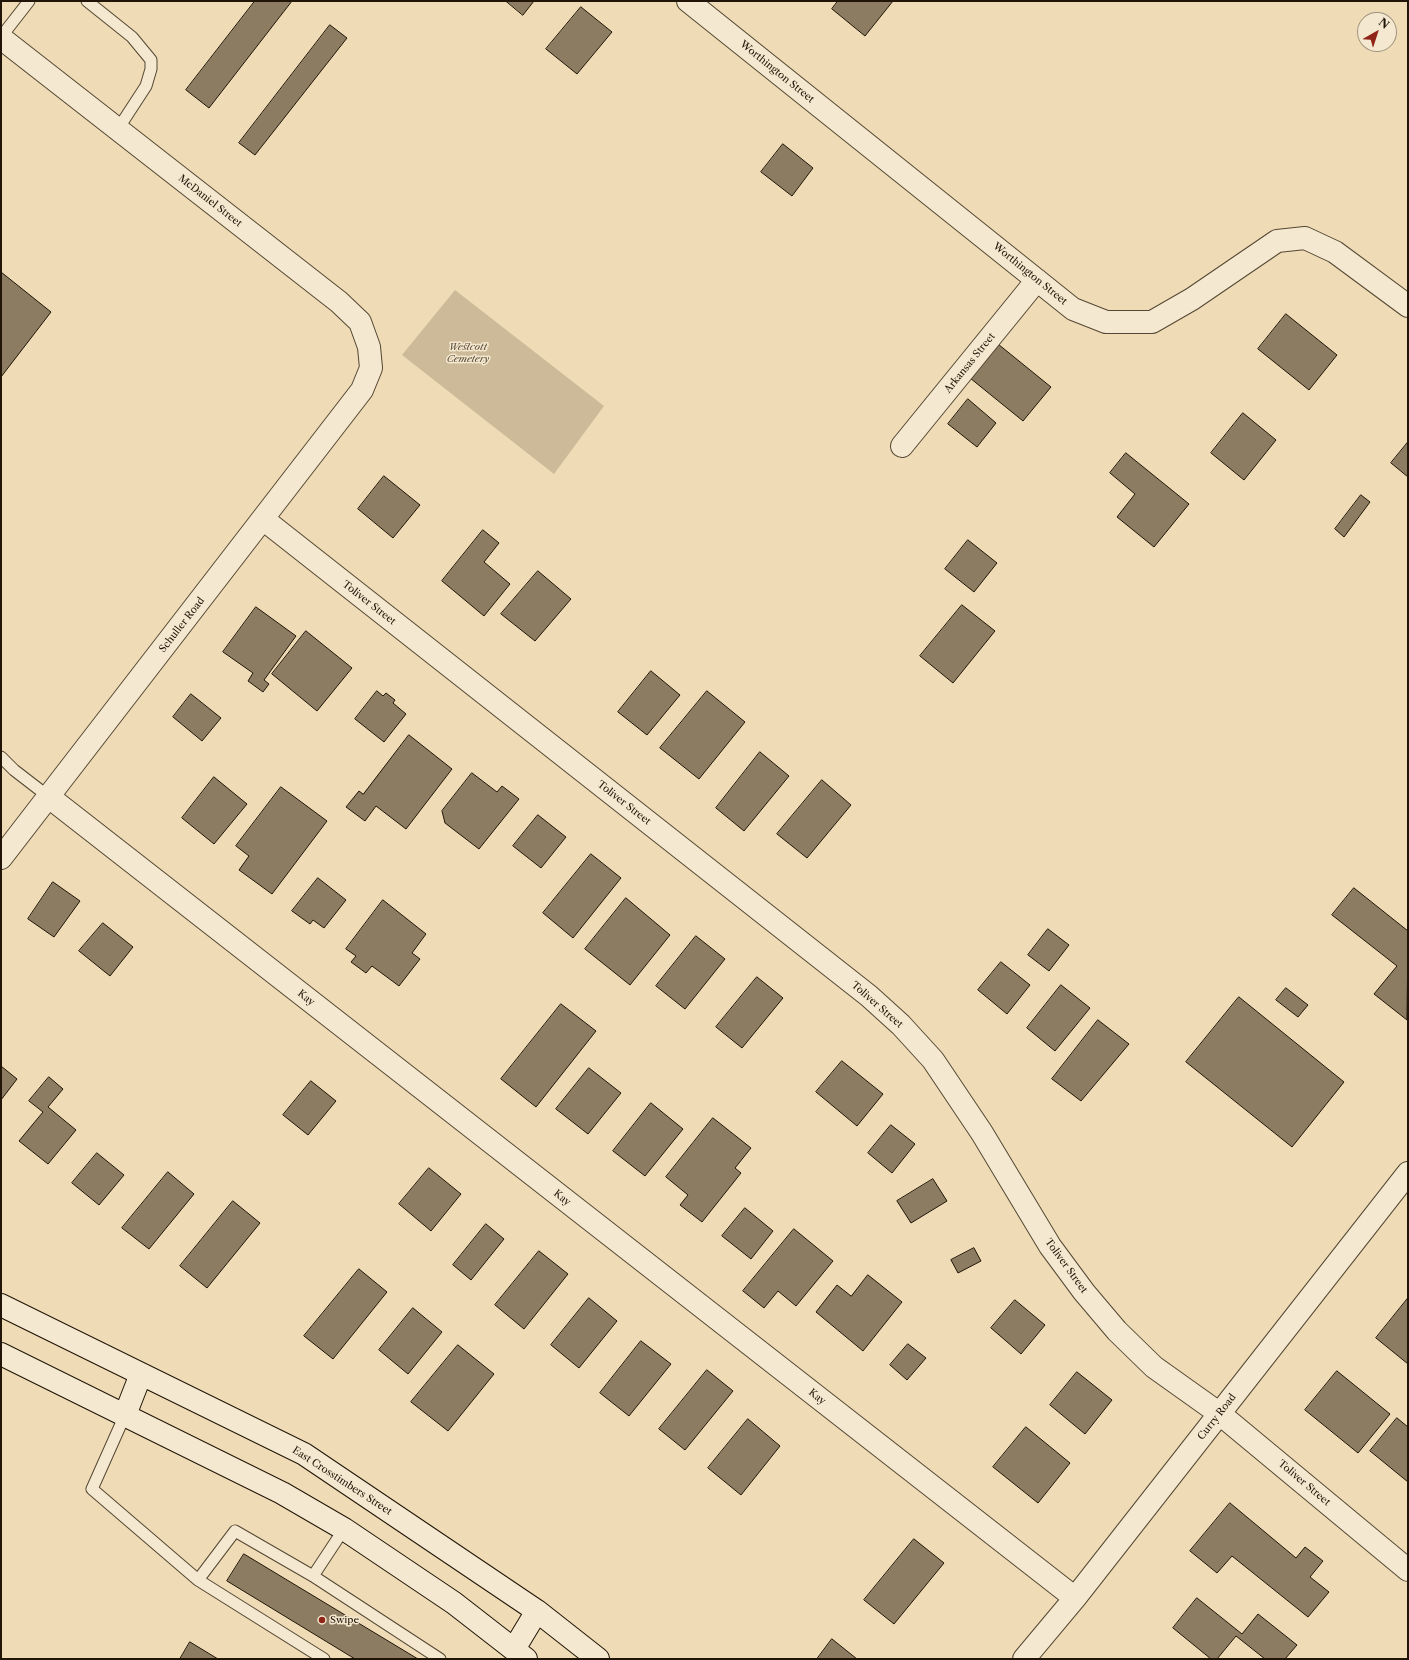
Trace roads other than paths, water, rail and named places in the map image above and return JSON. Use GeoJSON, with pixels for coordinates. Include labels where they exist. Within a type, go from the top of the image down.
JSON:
{"type":"FeatureCollection","features":[{"type":"Feature","properties":{"kind":"street","name":"Worthington Street"},"geometry":{"type":"LineString","coordinates":[[688,1],[1073,309],[1106,322],[1152,322],[1192,299],[1277,240],[1305,238],[1335,252],[1408,306]]}},
{"type":"Feature","properties":{"kind":"street","name":"McDaniel Street"},"geometry":{"type":"LineString","coordinates":[[1,37],[339,302],[360,322],[369,347],[371,368],[362,390]]}},
{"type":"Feature","properties":{"kind":"street","name":"Arkansas Street"},"geometry":{"type":"LineString","coordinates":[[902,446],[1037,280]]}},
{"type":"Feature","properties":{"kind":"street","name":"Schuller Road"},"geometry":{"type":"LineString","coordinates":[[1,858],[362,390]]}},
{"type":"Feature","properties":{"kind":"street","name":"Toliver Street"},"geometry":{"type":"LineString","coordinates":[[263,519],[869,996],[901,1025],[933,1060],[982,1133],[1050,1246],[1084,1292],[1117,1331],[1154,1367],[1220,1414],[1408,1570]]}},
{"type":"Feature","properties":{"kind":"street","name":"Kay"},"geometry":{"type":"LineString","coordinates":[[49,797],[1075,1598]]}},
{"type":"Feature","properties":{"kind":"street","name":"Curry Road"},"geometry":{"type":"LineString","coordinates":[[1024,1659],[1075,1598],[1408,1173]]}},
{"type":"Feature","properties":{"kind":"street","name":"East Crosstimbers Street"},"geometry":{"type":"LineString","coordinates":[[1,1305],[304,1454],[537,1611],[598,1659]]}},
{"type":"Feature","properties":{"kind":"street"},"geometry":{"type":"LineString","coordinates":[[1,1354],[282,1493],[344,1529],[454,1603],[516,1656],[537,1611]]}},
{"type":"Feature","properties":{"kind":"street"},"geometry":{"type":"LineString","coordinates":[[125,1415],[141,1374]]}},
{"type":"Feature","properties":{"kind":"lane"},"geometry":{"type":"LineString","coordinates":[[1,37],[29,1]]}},
{"type":"Feature","properties":{"kind":"lane"},"geometry":{"type":"LineString","coordinates":[[87,1],[132,37],[151,60],[151,69],[146,86],[118,129]]}},
{"type":"Feature","properties":{"kind":"lane"},"geometry":{"type":"LineString","coordinates":[[1,757],[14,770],[49,797]]}},
{"type":"Feature","properties":{"kind":"lane"},"geometry":{"type":"LineString","coordinates":[[125,1415],[92,1489],[198,1580],[324,1659]]}},
{"type":"Feature","properties":{"kind":"lane"},"geometry":{"type":"LineString","coordinates":[[313,1576],[344,1529]]}},
{"type":"Feature","properties":{"kind":"lane"},"geometry":{"type":"LineString","coordinates":[[198,1580],[235,1530],[313,1576],[440,1659]]}},
{"type":"Feature","properties":{"kind":"place","name":"Swipe"},"geometry":{"type":"Point","coordinates":[322,1620]}},
{"type":"Feature","properties":{"kind":"park label","name":"Westcott Cemetery"},"geometry":{"type":"Point","coordinates":[468,352]}}]}
